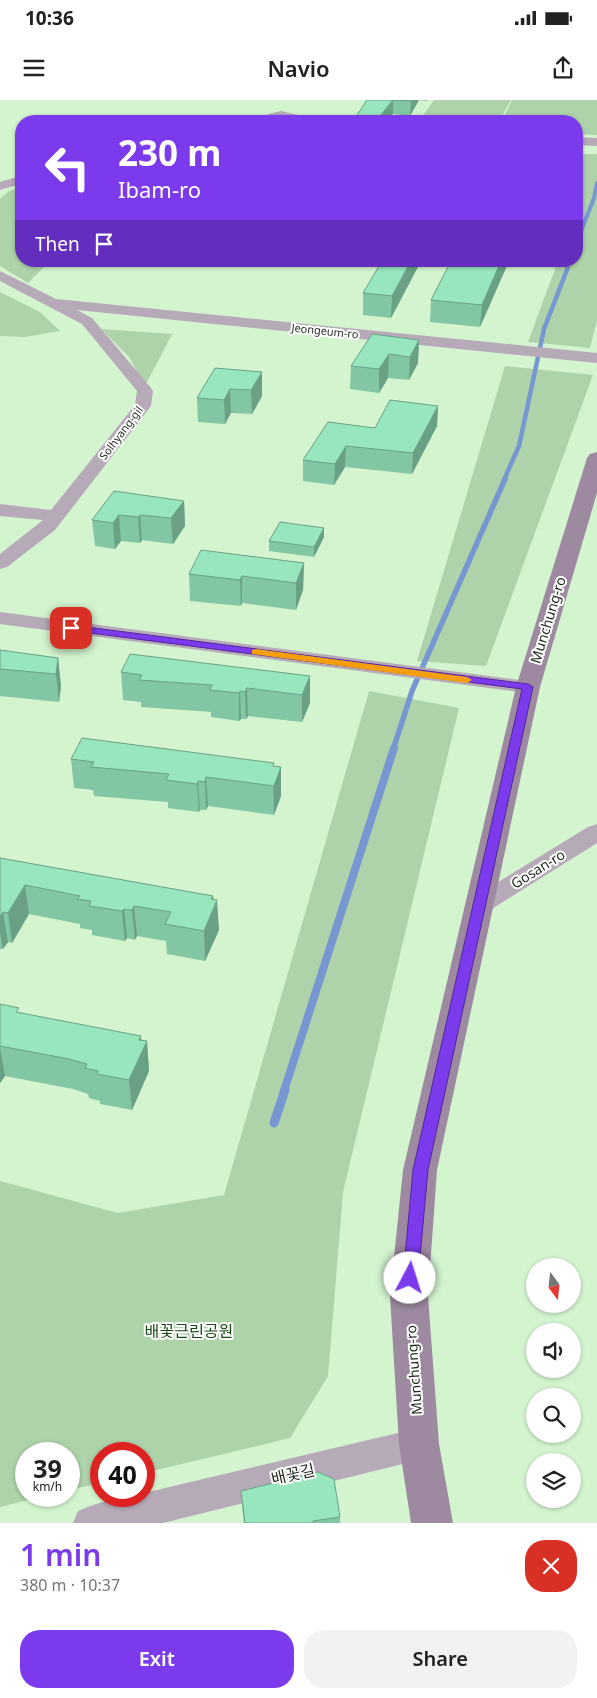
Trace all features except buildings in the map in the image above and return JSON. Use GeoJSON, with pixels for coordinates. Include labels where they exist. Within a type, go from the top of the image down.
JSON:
{"type":"FeatureCollection","features":[{"type":"Feature","properties":{"kind":"street"},"geometry":{"type":"LineString","coordinates":[[285,102],[291,110],[290,115]]}},
{"type":"Feature","properties":{"kind":"street"},"geometry":{"type":"LineString","coordinates":[[0,186],[15,182]]}},
{"type":"Feature","properties":{"kind":"street","name":"Solhyang-gil"},"geometry":{"type":"LineString","coordinates":[[0,275],[87,321],[108,344],[145,392],[143,406],[48,526],[0,563]]}},
{"type":"Feature","properties":{"kind":"street","name":"Jeongeum-ro"},"geometry":{"type":"LineString","coordinates":[[53,303],[597,358]]}},
{"type":"Feature","properties":{"kind":"street","name":"Munchung-ro"},"geometry":{"type":"LineString","coordinates":[[432,1523],[419,1444],[409,1296],[420,1170],[528,687],[597,458]]}},
{"type":"Feature","properties":{"kind":"street"},"geometry":{"type":"LineString","coordinates":[[0,510],[56,516]]}},
{"type":"Feature","properties":{"kind":"street"},"geometry":{"type":"LineString","coordinates":[[0,618],[528,687]]}},
{"type":"Feature","properties":{"kind":"street","name":"Gosan-ro"},"geometry":{"type":"LineString","coordinates":[[478,906],[597,832]]}},
{"type":"Feature","properties":{"kind":"street","name":"배꽃길"},"geometry":{"type":"LineString","coordinates":[[91,1523],[167,1514],[419,1444]]}},
{"type":"Feature","properties":{"kind":"green space"},"geometry":{"type":"Polygon","coordinates":[[[434,100],[511,100],[502,115],[423,115],[434,100]]]}},
{"type":"Feature","properties":{"kind":"green space"},"geometry":{"type":"Polygon","coordinates":[[[512,100],[597,100],[597,135],[583,134],[583,115],[505,115],[512,100]]]}},
{"type":"Feature","properties":{"kind":"green space"},"geometry":{"type":"Polygon","coordinates":[[[583,154],[597,154],[597,320],[590,348],[528,342],[556,267],[583,267],[583,154]]]}},
{"type":"Feature","properties":{"kind":"green space"},"geometry":{"type":"Polygon","coordinates":[[[15,189],[15,267],[44,267],[28,283],[0,266],[0,199],[9,191],[15,189]]]}},
{"type":"Feature","properties":{"kind":"green space"},"geometry":{"type":"Polygon","coordinates":[[[0,292],[40,312],[60,331],[25,337],[0,336],[0,292]]]}},
{"type":"Feature","properties":{"kind":"green space"},"geometry":{"type":"Polygon","coordinates":[[[101,329],[172,334],[145,386],[129,357],[101,329]]]}},
{"type":"Feature","properties":{"kind":"green space"},"geometry":{"type":"Polygon","coordinates":[[[505,366],[593,375],[486,666],[417,661],[505,366]]]}},
{"type":"Feature","properties":{"kind":"green space","name":"배꽃근린공원"},"geometry":{"type":"Polygon","coordinates":[[[369,691],[459,708],[343,1192],[328,1376],[290,1438],[155,1470],[155,1442],[90,1442],[90,1485],[80,1488],[80,1442],[15,1442],[15,1503],[0,1507],[0,1181],[118,1213],[224,1195],[369,691]]]}},
{"type":"Feature","properties":{"kind":"waterway"},"geometry":{"type":"LineString","coordinates":[[583,226],[594,198],[597,183]]}},
{"type":"Feature","properties":{"kind":"waterway"},"geometry":{"type":"LineString","coordinates":[[504,480],[519,446],[544,329],[568,267]]}},
{"type":"Feature","properties":{"kind":"waterway"},"geometry":{"type":"LineString","coordinates":[[393,750],[412,691],[505,479]]}},
{"type":"Feature","properties":{"kind":"waterway"},"geometry":{"type":"LineString","coordinates":[[284,1091],[394,748]]}},
{"type":"Feature","properties":{"kind":"waterway"},"geometry":{"type":"LineString","coordinates":[[274,1123],[285,1090]]}},
{"type":"Feature","properties":{"kind":"slow traffic"},"geometry":{"type":"LineString","coordinates":[[256,652],[467,680]]}},
{"type":"Feature","properties":{"kind":"route"},"geometry":{"type":"LineString","coordinates":[[71,628],[528,687],[420,1170],[410,1278]]}}]}
